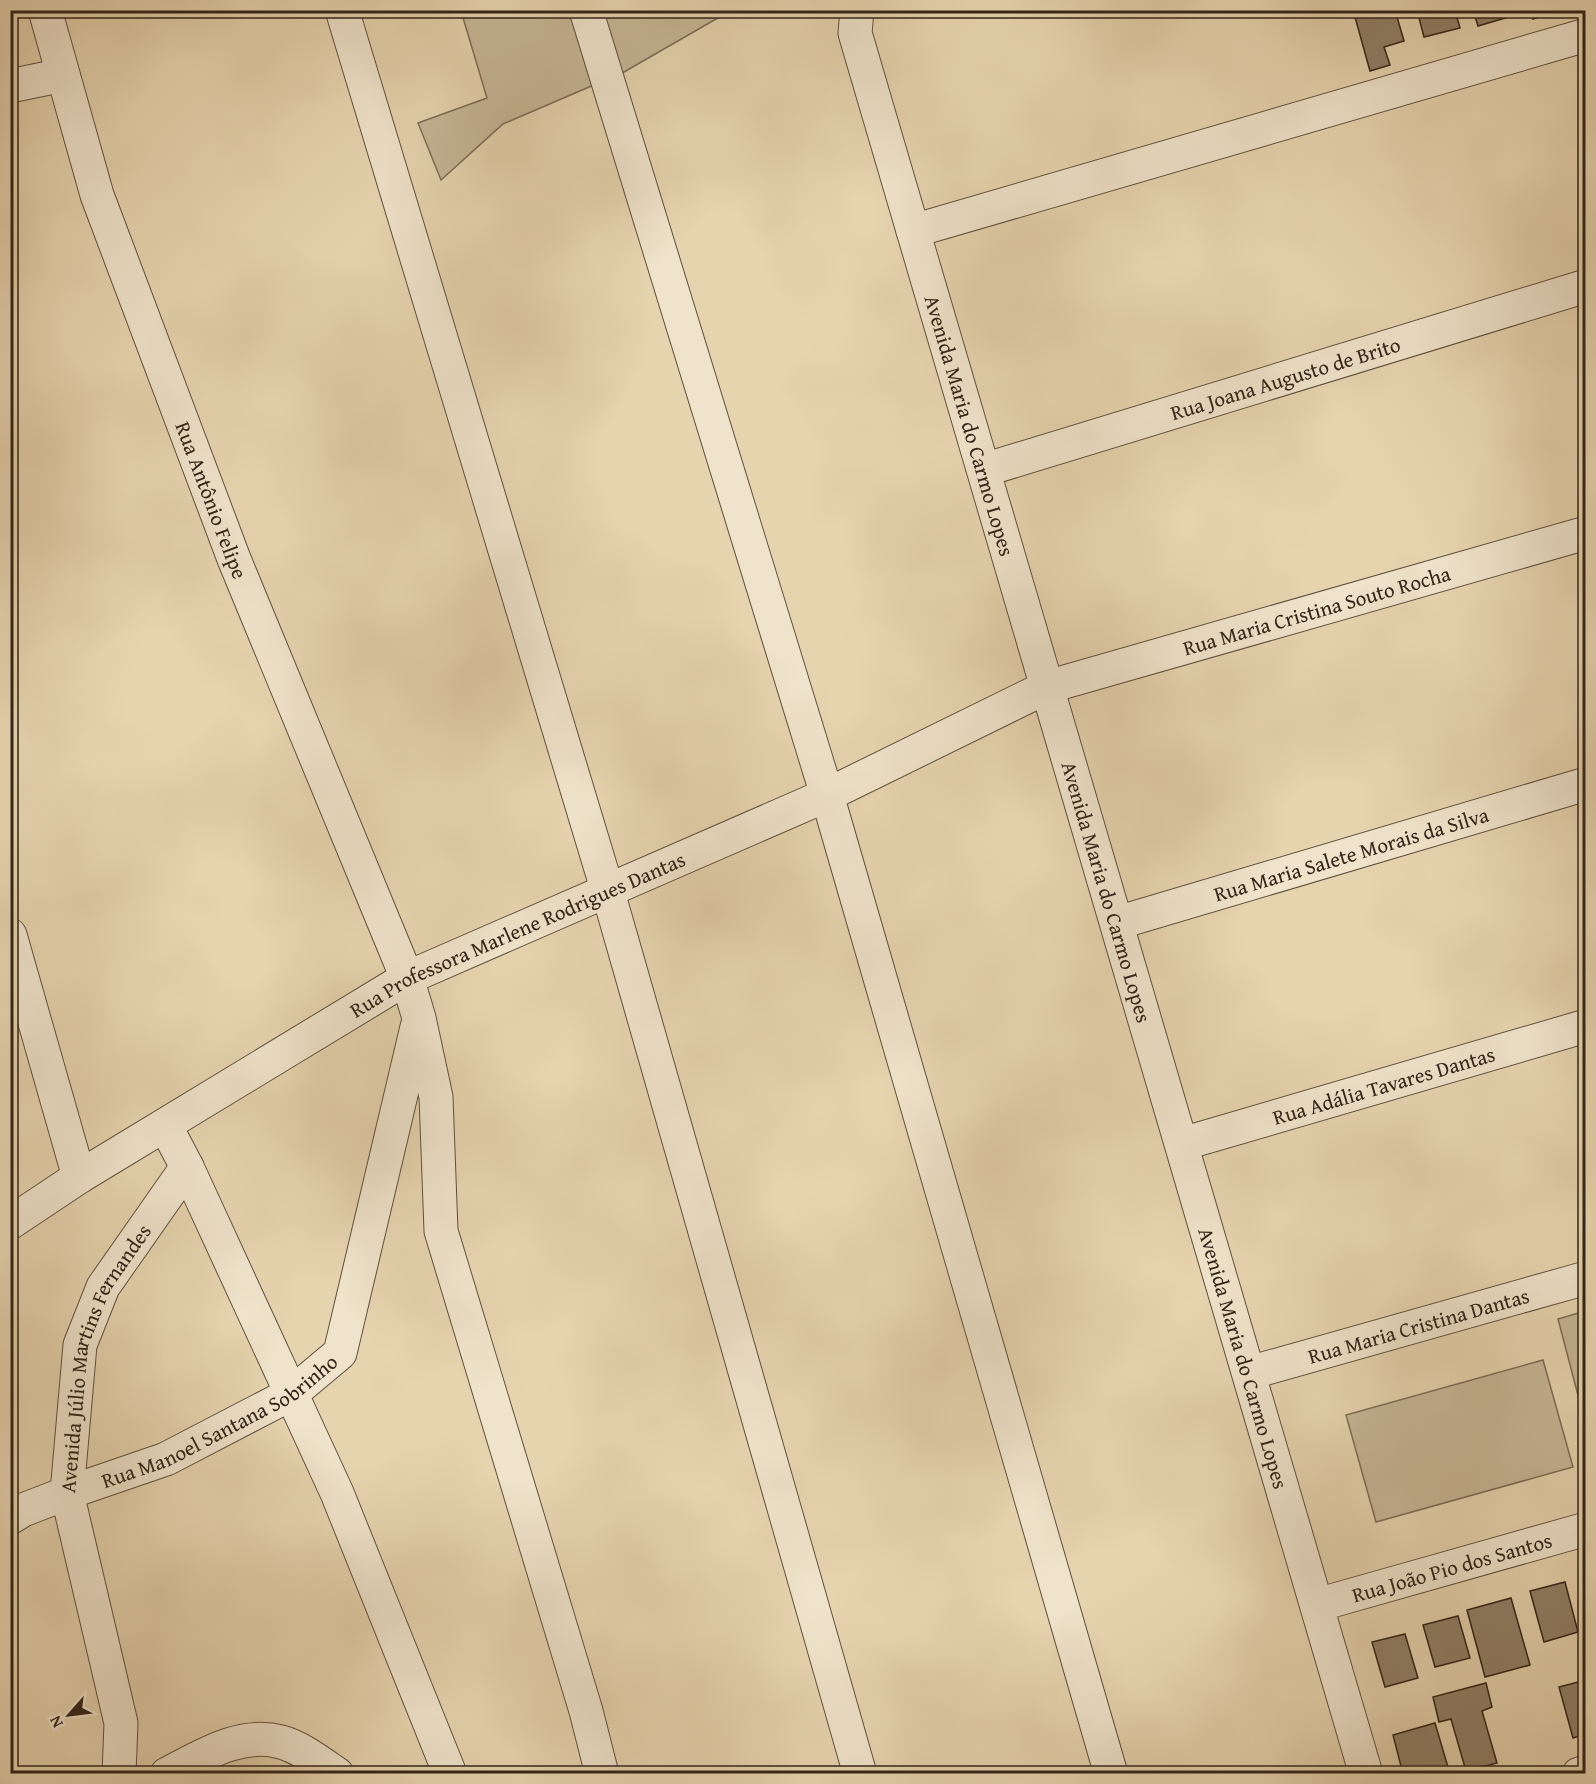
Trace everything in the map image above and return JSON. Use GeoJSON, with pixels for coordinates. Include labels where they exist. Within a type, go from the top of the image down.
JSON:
{"type":"FeatureCollection","features":[{"type":"Feature","properties":{"kind":"street","name":"Rua Antônio Felipe"},"geometry":{"type":"LineString","coordinates":[[45,10],[98,195],[234,559],[407,978],[419,1018],[436,1097],[441,1232],[586,1711],[602,1773]]}},
{"type":"Feature","properties":{"kind":"street"},"geometry":{"type":"LineString","coordinates":[[342,10],[608,892],[860,1773]]}},
{"type":"Feature","properties":{"kind":"street"},"geometry":{"type":"LineString","coordinates":[[586,10],[827,795],[1112,1773]]}},
{"type":"Feature","properties":{"kind":"street","name":"Avenida Maria do Carmo Lopes"},"geometry":{"type":"LineString","coordinates":[[857,10],[855,33],[1366,1773]]}},
{"type":"Feature","properties":{"kind":"street"},"geometry":{"type":"LineString","coordinates":[[913,231],[1586,35]]}},
{"type":"Feature","properties":{"kind":"street"},"geometry":{"type":"LineString","coordinates":[[10,86],[63,75]]}},
{"type":"Feature","properties":{"kind":"street","name":"Rua Joana Augusto de Brito"},"geometry":{"type":"LineString","coordinates":[[984,470],[1586,285]]}},
{"type":"Feature","properties":{"kind":"street","name":"Rua Maria Cristina Souto Rocha"},"geometry":{"type":"LineString","coordinates":[[1047,687],[1586,533]]}},
{"type":"Feature","properties":{"kind":"street","name":"Rua Professora Marlene Rodrigues Dantas"},"geometry":{"type":"LineString","coordinates":[[10,1223],[79,1177],[166,1127],[407,978],[827,795],[1047,687]]}},
{"type":"Feature","properties":{"kind":"street","name":"Rua Maria Salete Morais da Silva"},"geometry":{"type":"LineString","coordinates":[[1117,923],[1586,784]]}},
{"type":"Feature","properties":{"kind":"street"},"geometry":{"type":"LineString","coordinates":[[10,935],[79,1177]]}},
{"type":"Feature","properties":{"kind":"street","name":"Rua Manoel Santana Sobrinho"},"geometry":{"type":"LineString","coordinates":[[10,1518],[23,1510],[67,1493],[166,1459],[291,1394],[340,1353],[419,1018]]}},
{"type":"Feature","properties":{"kind":"street","name":"Rua Adália Tavares Dantas"},"geometry":{"type":"LineString","coordinates":[[1182,1144],[1586,1026]]}},
{"type":"Feature","properties":{"kind":"street"},"geometry":{"type":"LineString","coordinates":[[166,1127],[187,1167],[337,1493],[450,1773]]}},
{"type":"Feature","properties":{"kind":"street","name":"Avenida Júlio Martins Fernandes"},"geometry":{"type":"LineString","coordinates":[[119,1773],[121,1723],[67,1493],[80,1345],[103,1287],[187,1167]]}},
{"type":"Feature","properties":{"kind":"street","name":"Rua Maria Cristina Dantas"},"geometry":{"type":"LineString","coordinates":[[1249,1373],[1586,1278]]}},
{"type":"Feature","properties":{"kind":"street","name":"Rua João Pio dos Santos"},"geometry":{"type":"LineString","coordinates":[[1317,1605],[1586,1529]]}},
{"type":"Feature","properties":{"kind":"street"},"geometry":{"type":"LineString","coordinates":[[167,1773],[219,1747],[259,1739],[282,1742],[337,1773]]}},
{"type":"Feature","properties":{"kind":"street"},"geometry":{"type":"LineString","coordinates":[[1579,1773],[1586,1772]]}},
{"type":"Feature","properties":{"kind":"shaded area"},"geometry":{"type":"Polygon","coordinates":[[[461,11],[737,11],[716,19],[624,72],[503,124],[441,180],[418,123],[487,98],[461,11]]]}},
{"type":"Feature","properties":{"kind":"shaded area"},"geometry":{"type":"Polygon","coordinates":[[[1586,1311],[1585,1422],[1558,1319],[1586,1311]]]}},
{"type":"Feature","properties":{"kind":"shaded area"},"geometry":{"type":"Polygon","coordinates":[[[1543,1360],[1573,1467],[1376,1522],[1346,1415],[1543,1360]]]}},
{"type":"Feature","properties":{"kind":"building"},"geometry":{"type":"Polygon","coordinates":[[[1353,10],[1395,10],[1404,41],[1384,47],[1390,65],[1370,71],[1353,10]]]}},
{"type":"Feature","properties":{"kind":"building"},"geometry":{"type":"Polygon","coordinates":[[[1417,10],[1455,10],[1460,28],[1424,37],[1417,10]]]}},
{"type":"Feature","properties":{"kind":"building"},"geometry":{"type":"Polygon","coordinates":[[[1473,10],[1518,10],[1519,14],[1478,26],[1473,10]]]}},
{"type":"Feature","properties":{"kind":"building"},"geometry":{"type":"Polygon","coordinates":[[[1531,10],[1562,10],[1533,19],[1531,10]]]}},
{"type":"Feature","properties":{"kind":"building"},"geometry":{"type":"Polygon","coordinates":[[[1565,1582],[1578,1632],[1544,1642],[1530,1591],[1565,1582]]]}},
{"type":"Feature","properties":{"kind":"building"},"geometry":{"type":"Polygon","coordinates":[[[1511,1598],[1530,1665],[1485,1677],[1467,1610],[1511,1598]]]}},
{"type":"Feature","properties":{"kind":"building"},"geometry":{"type":"Polygon","coordinates":[[[1458,1616],[1470,1658],[1435,1667],[1423,1625],[1458,1616]]]}},
{"type":"Feature","properties":{"kind":"building"},"geometry":{"type":"Polygon","coordinates":[[[1405,1634],[1418,1678],[1385,1687],[1372,1642],[1405,1634]]]}},
{"type":"Feature","properties":{"kind":"building"},"geometry":{"type":"Polygon","coordinates":[[[1586,1680],[1586,1734],[1573,1738],[1559,1687],[1586,1680]]]}},
{"type":"Feature","properties":{"kind":"building"},"geometry":{"type":"Polygon","coordinates":[[[1486,1683],[1492,1707],[1482,1711],[1497,1763],[1466,1771],[1451,1719],[1439,1722],[1433,1697],[1486,1683]]]}},
{"type":"Feature","properties":{"kind":"building"},"geometry":{"type":"Polygon","coordinates":[[[1435,1723],[1450,1774],[1403,1774],[1393,1735],[1435,1723]]]}}]}
